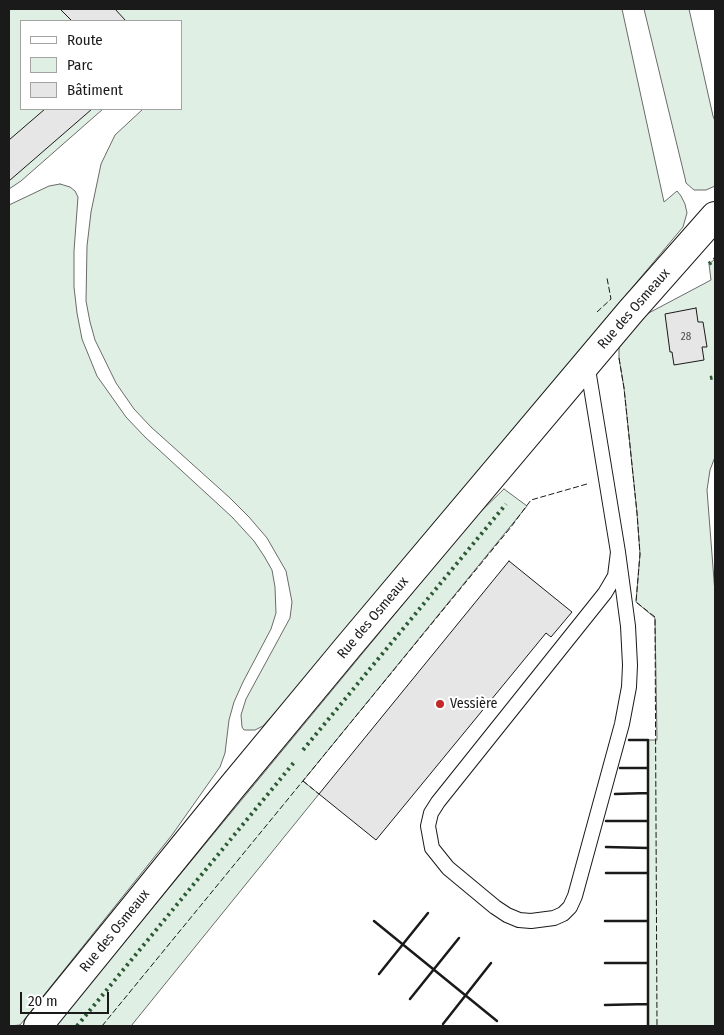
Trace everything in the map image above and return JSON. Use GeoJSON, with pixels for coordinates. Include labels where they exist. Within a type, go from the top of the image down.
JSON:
{"type":"FeatureCollection","features":[{"type":"Feature","properties":{"kind":"main road","name":"Rue des Osmeaux"},"geometry":{"type":"LineString","coordinates":[[38,1026],[232,787],[587,363],[715,216]]}},
{"type":"Feature","properties":{"kind":"lane"},"geometry":{"type":"LineString","coordinates":[[587,363],[618,552],[628,626],[630,665],[626,705],[575,896],[570,907],[563,914],[554,918],[537,921],[519,920],[495,907],[448,868],[438,857],[432,848],[429,837],[428,826],[431,813],[612,584],[617,570],[618,552]]}},
{"type":"Feature","properties":{"kind":"green space"},"geometry":{"type":"Polygon","coordinates":[[[9,9],[622,9],[664,202],[677,191],[685,204],[687,213],[683,227],[288,698],[263,726],[255,730],[244,730],[241,715],[246,699],[290,618],[292,602],[286,571],[267,538],[249,517],[134,409],[116,383],[95,340],[86,301],[87,246],[91,212],[101,164],[115,135],[142,110],[182,110],[182,20],[20,20],[20,110],[102,110],[21,181],[9,189],[9,9]]]}},
{"type":"Feature","properties":{"kind":"green space"},"geometry":{"type":"Polygon","coordinates":[[[644,9],[689,9],[715,121],[715,186],[706,190],[694,190],[686,183],[644,9]]]}},
{"type":"Feature","properties":{"kind":"green space"},"geometry":{"type":"Polygon","coordinates":[[[60,184],[70,187],[78,197],[74,251],[74,287],[82,339],[97,376],[126,417],[145,437],[232,517],[254,541],[272,570],[276,613],[271,629],[234,702],[229,720],[225,753],[220,767],[172,835],[20,1025],[9,1026],[9,205],[49,186],[60,184]]]}},
{"type":"Feature","properties":{"kind":"green space"},"geometry":{"type":"Polygon","coordinates":[[[715,259],[715,457],[710,470],[707,490],[715,593],[715,1026],[648,1026],[648,740],[657,740],[655,618],[636,602],[640,554],[619,347],[645,315],[711,280],[709,264],[715,259]]]}},
{"type":"Feature","properties":{"kind":"green space"},"geometry":{"type":"Polygon","coordinates":[[[504,489],[527,506],[303,781],[319,794],[131,1026],[55,1026],[475,517],[504,489]]]}},
{"type":"Feature","properties":{"kind":"building"},"geometry":{"type":"Polygon","coordinates":[[[60,9],[115,9],[125,20],[71,20],[60,9]]]}},
{"type":"Feature","properties":{"kind":"building"},"geometry":{"type":"Polygon","coordinates":[[[44,110],[91,110],[9,181],[9,140],[44,110]]]}},
{"type":"Feature","properties":{"kind":"building"},"geometry":{"type":"Polygon","coordinates":[[[696,308],[698,322],[703,322],[707,347],[702,347],[704,360],[674,365],[672,352],[670,352],[665,314],[696,308]]]}},
{"type":"Feature","properties":{"kind":"building","name":"Vessière"},"geometry":{"type":"Polygon","coordinates":[[[509,561],[572,612],[551,637],[546,633],[376,840],[319,794],[509,561]]]}},
{"type":"Feature","properties":{"kind":"hedge"},"geometry":{"type":"LineString","coordinates":[[709,264],[715,259]]}},
{"type":"Feature","properties":{"kind":"hedge"},"geometry":{"type":"LineString","coordinates":[[710,378],[715,377]]}},
{"type":"Feature","properties":{"kind":"hedge"},"geometry":{"type":"LineString","coordinates":[[303,750],[506,504]]}},
{"type":"Feature","properties":{"kind":"hedge"},"geometry":{"type":"LineString","coordinates":[[77,1026],[296,760]]}},
{"type":"Feature","properties":{"kind":"fence"},"geometry":{"type":"LineString","coordinates":[[597,312],[611,299],[607,278]]}},
{"type":"Feature","properties":{"kind":"fence"},"geometry":{"type":"LineString","coordinates":[[619,358],[624,388],[640,554],[636,602],[655,617],[657,1026]]}},
{"type":"Feature","properties":{"kind":"fence"},"geometry":{"type":"LineString","coordinates":[[102,1026],[511,527],[531,500],[587,484]]}},
{"type":"Feature","properties":{"kind":"fence"},"geometry":{"type":"LineString","coordinates":[[303,781],[319,794]]}},
{"type":"Feature","properties":{"kind":"wall"},"geometry":{"type":"LineString","coordinates":[[629,740],[648,740],[648,1026]]}},
{"type":"Feature","properties":{"kind":"wall"},"geometry":{"type":"LineString","coordinates":[[620,768],[648,768]]}},
{"type":"Feature","properties":{"kind":"wall"},"geometry":{"type":"LineString","coordinates":[[615,794],[648,793]]}},
{"type":"Feature","properties":{"kind":"wall"},"geometry":{"type":"LineString","coordinates":[[606,821],[648,821]]}},
{"type":"Feature","properties":{"kind":"wall"},"geometry":{"type":"LineString","coordinates":[[606,847],[648,848]]}},
{"type":"Feature","properties":{"kind":"wall"},"geometry":{"type":"LineString","coordinates":[[606,873],[648,873]]}},
{"type":"Feature","properties":{"kind":"wall"},"geometry":{"type":"LineString","coordinates":[[379,974],[428,913]]}},
{"type":"Feature","properties":{"kind":"wall"},"geometry":{"type":"LineString","coordinates":[[374,921],[497,1021]]}},
{"type":"Feature","properties":{"kind":"wall"},"geometry":{"type":"LineString","coordinates":[[605,921],[648,921]]}},
{"type":"Feature","properties":{"kind":"wall"},"geometry":{"type":"LineString","coordinates":[[410,999],[459,938]]}},
{"type":"Feature","properties":{"kind":"wall"},"geometry":{"type":"LineString","coordinates":[[443,1024],[491,963]]}},
{"type":"Feature","properties":{"kind":"wall"},"geometry":{"type":"LineString","coordinates":[[605,963],[648,963]]}},
{"type":"Feature","properties":{"kind":"wall"},"geometry":{"type":"LineString","coordinates":[[605,1005],[648,1004]]}},
{"type":"Feature","properties":{"kind":"place","name":"Vessière"},"geometry":{"type":"Point","coordinates":[440,704]}}]}
